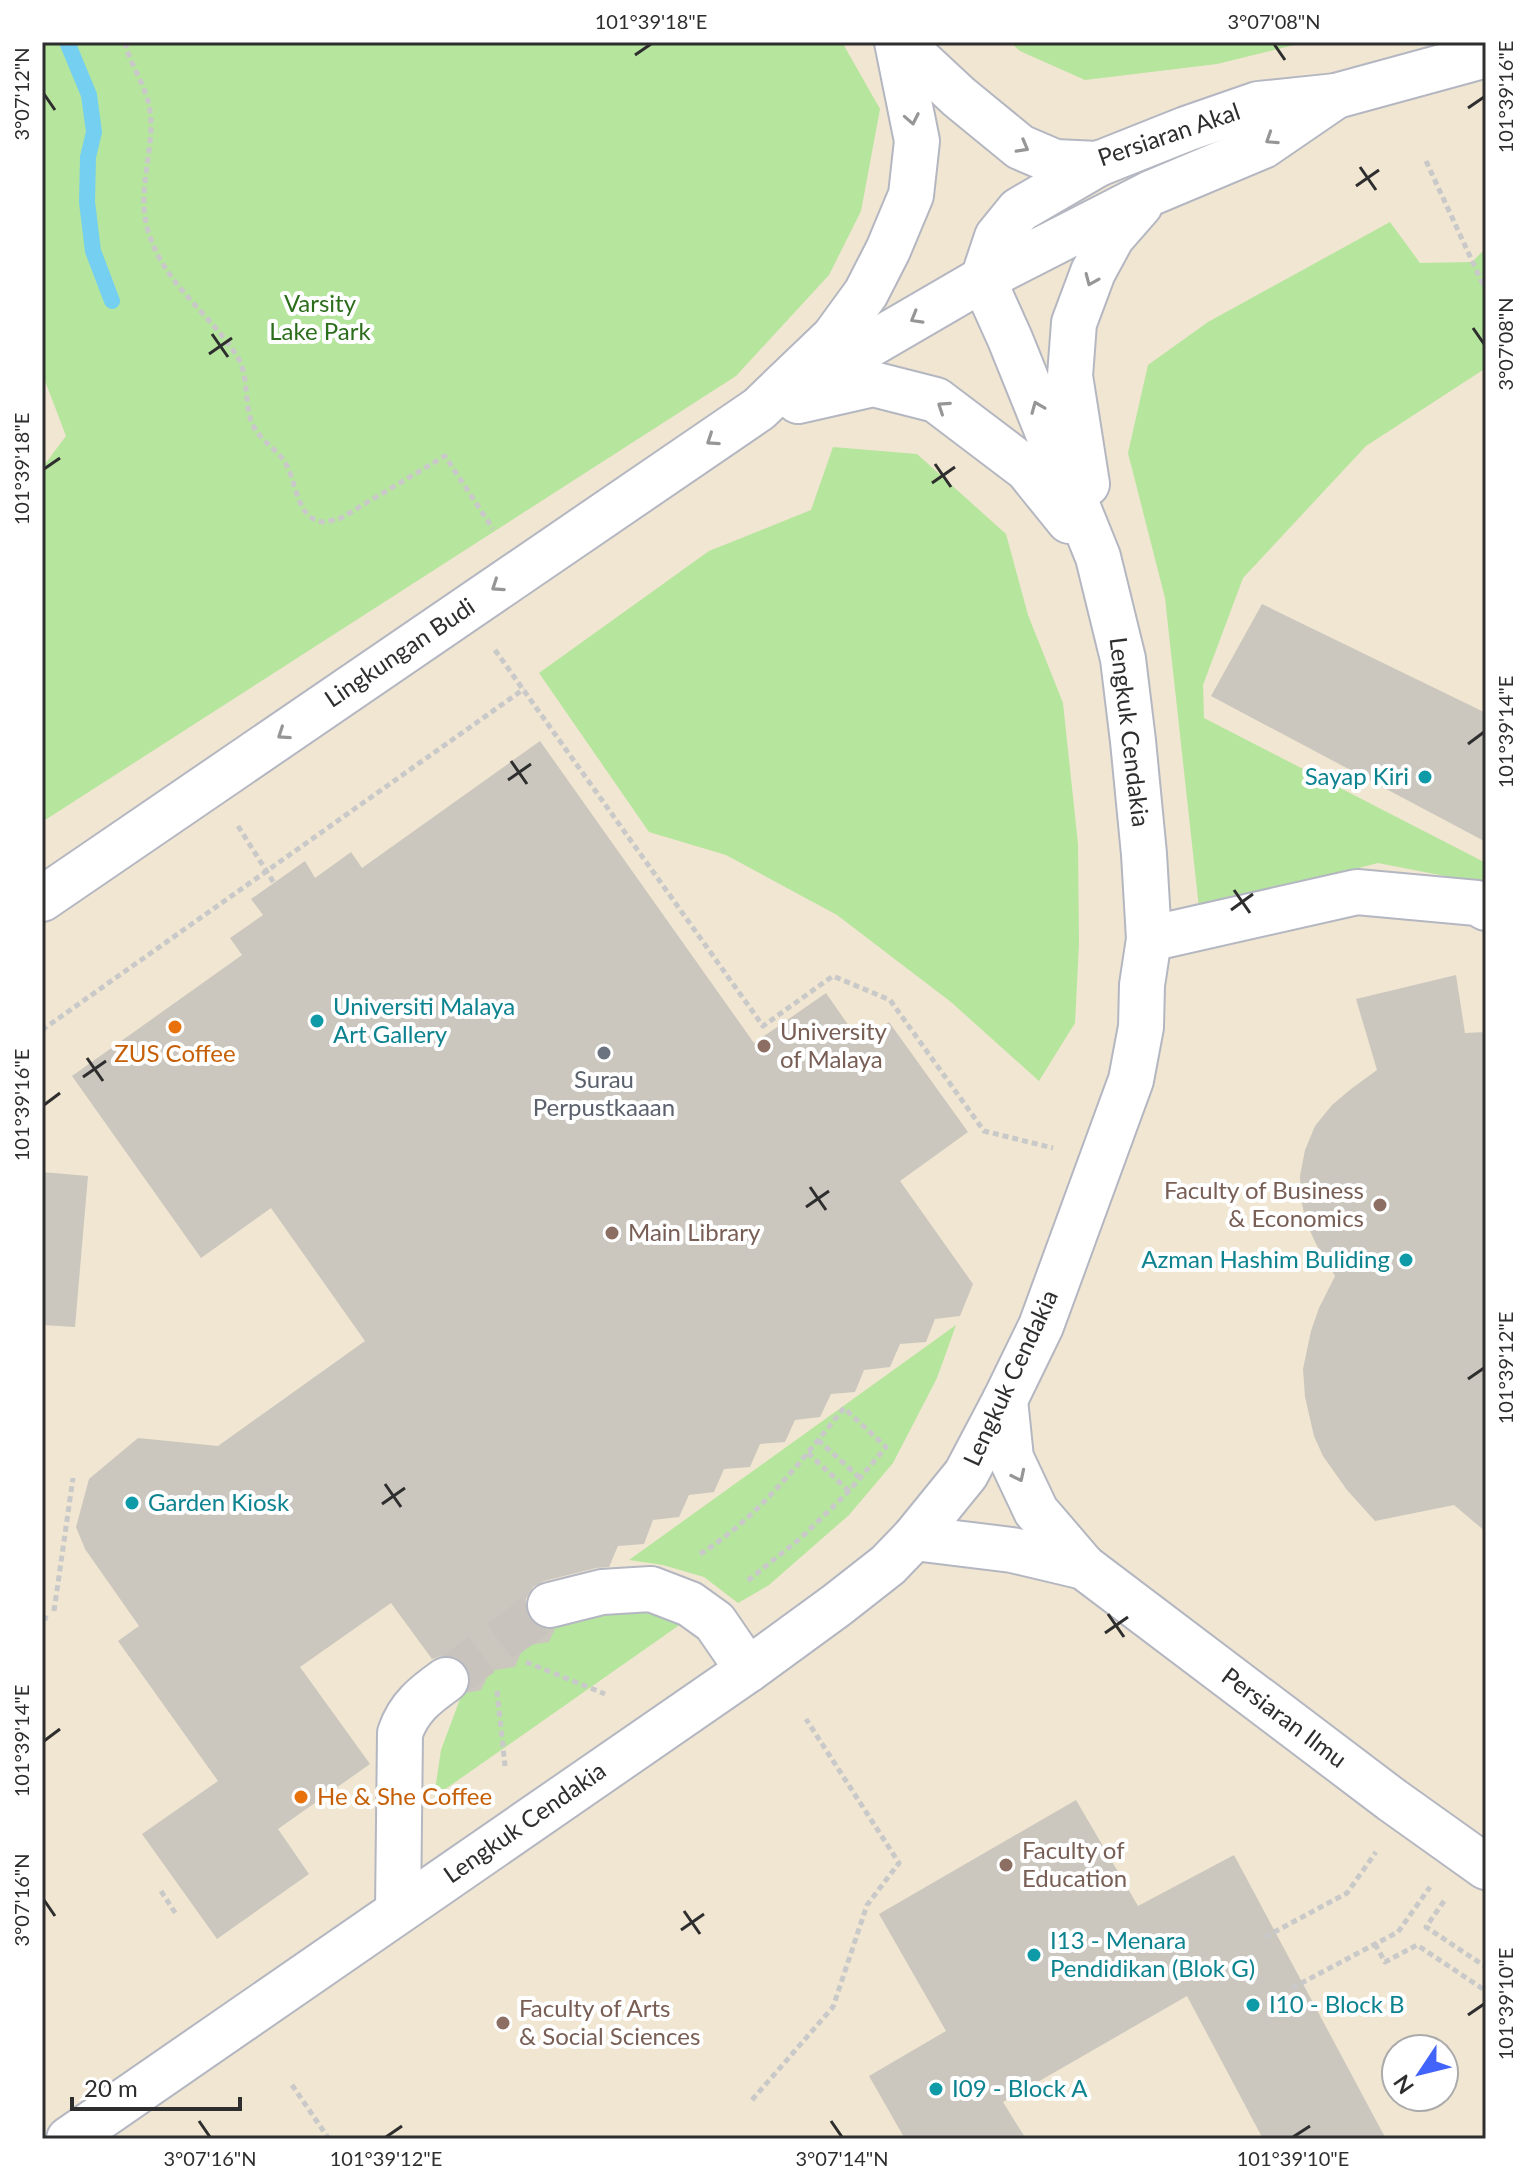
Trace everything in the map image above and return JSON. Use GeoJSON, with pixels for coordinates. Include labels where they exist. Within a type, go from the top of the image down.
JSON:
{"type":"FeatureCollection","features":[{"type":"Feature","properties":{"kind":"street","name":"Persiaran Akal"},"geometry":{"type":"LineString","coordinates":[[899,42],[1020,147],[1055,162],[1098,164],[1258,104],[1336,96],[1486,55]]}},
{"type":"Feature","properties":{"kind":"street","name":"Lingkungan Budi"},"geometry":{"type":"LineString","coordinates":[[759,409],[834,337],[866,293],[911,195],[917,141],[899,42]]}},
{"type":"Feature","properties":{"kind":"street","name":"Persiaran Akal"},"geometry":{"type":"LineString","coordinates":[[983,279],[1151,193],[1263,146],[1336,96]]}},
{"type":"Feature","properties":{"kind":"street"},"geometry":{"type":"LineString","coordinates":[[983,279],[997,237],[1019,210],[1098,164]]}},
{"type":"Feature","properties":{"kind":"street"},"geometry":{"type":"LineString","coordinates":[[1098,557],[1070,376],[1074,323],[1093,272],[1112,237],[1151,193]]}},
{"type":"Feature","properties":{"kind":"street","name":"Lingkungan Budi"},"geometry":{"type":"LineString","coordinates":[[42,899],[759,409],[983,279]]}},
{"type":"Feature","properties":{"kind":"street","name":"Lengkuk Cendakia"},"geometry":{"type":"LineString","coordinates":[[69,2139],[748,1670],[888,1565],[966,1474],[1005,1400],[1041,1326],[1131,1080],[1141,1027],[1142,985],[1149,939],[1136,769],[1123,659],[1098,557],[983,279]]}},
{"type":"Feature","properties":{"kind":"street"},"geometry":{"type":"LineString","coordinates":[[759,409],[873,384],[936,400],[1027,469],[1098,557]]}},
{"type":"Feature","properties":{"kind":"street"},"geometry":{"type":"LineString","coordinates":[[1149,939],[1357,892],[1477,903],[1486,908]]}},
{"type":"Feature","properties":{"kind":"street","name":"Persiaran Ilmu"},"geometry":{"type":"LineString","coordinates":[[1005,1400],[1011,1458],[1036,1511],[1084,1567],[1392,1800],[1486,1867]]}},
{"type":"Feature","properties":{"kind":"street","name":"Persiaran Ilmu"},"geometry":{"type":"LineString","coordinates":[[914,1538],[1012,1550],[1084,1567]]}},
{"type":"Feature","properties":{"kind":"street"},"geometry":{"type":"LineString","coordinates":[[550,1605],[602,1592],[651,1589],[690,1604],[715,1622],[748,1670]]}},
{"type":"Feature","properties":{"kind":"street"},"geometry":{"type":"LineString","coordinates":[[398,1911],[400,1733],[417,1701],[446,1680]]}},
{"type":"Feature","properties":{"kind":"path"},"geometry":{"type":"LineString","coordinates":[[125,42],[150,109],[144,204],[146,225],[153,245],[175,285],[224,338],[238,358],[244,369],[252,423],[259,435],[284,459],[300,503],[311,517],[323,522],[341,518],[445,456],[496,534]]}},
{"type":"Feature","properties":{"kind":"path"},"geometry":{"type":"LineString","coordinates":[[1426,161],[1486,291]]}},
{"type":"Feature","properties":{"kind":"path"},"geometry":{"type":"LineString","coordinates":[[490,643],[763,1026],[833,976],[890,1000],[984,1131],[1062,1150]]}},
{"type":"Feature","properties":{"kind":"path"},"geometry":{"type":"LineString","coordinates":[[42,1030],[524,689]]}},
{"type":"Feature","properties":{"kind":"path"},"geometry":{"type":"LineString","coordinates":[[234,821],[274,883]]}},
{"type":"Feature","properties":{"kind":"path"},"geometry":{"type":"LineString","coordinates":[[695,1557],[735,1529],[767,1499],[844,1408],[886,1447],[849,1491],[802,1537],[743,1584]]}},
{"type":"Feature","properties":{"kind":"path"},"geometry":{"type":"LineString","coordinates":[[818,1440],[860,1478]]}},
{"type":"Feature","properties":{"kind":"path"},"geometry":{"type":"LineString","coordinates":[[808,1453],[849,1491]]}},
{"type":"Feature","properties":{"kind":"path"},"geometry":{"type":"LineString","coordinates":[[54,1611],[73,1478]]}},
{"type":"Feature","properties":{"kind":"path"},"geometry":{"type":"LineString","coordinates":[[42,1617],[50,1619]]}},
{"type":"Feature","properties":{"kind":"path"},"geometry":{"type":"LineString","coordinates":[[526,1662],[605,1694]]}},
{"type":"Feature","properties":{"kind":"path"},"geometry":{"type":"LineString","coordinates":[[497,1687],[505,1766]]}},
{"type":"Feature","properties":{"kind":"path"},"geometry":{"type":"LineString","coordinates":[[752,2100],[833,2007],[867,1905],[899,1863],[806,1719]]}},
{"type":"Feature","properties":{"kind":"path"},"geometry":{"type":"LineString","coordinates":[[1265,1937],[1347,1893],[1368,1865]]}},
{"type":"Feature","properties":{"kind":"path"},"geometry":{"type":"LineString","coordinates":[[1292,1988],[1398,1932],[1433,1884]]}},
{"type":"Feature","properties":{"kind":"path"},"geometry":{"type":"LineString","coordinates":[[161,1891],[176,1914]]}},
{"type":"Feature","properties":{"kind":"path"},"geometry":{"type":"LineString","coordinates":[[1447,1895],[1426,1927],[1486,1967]]}},
{"type":"Feature","properties":{"kind":"path"},"geometry":{"type":"LineString","coordinates":[[1375,1944],[1385,1962],[1417,1945],[1486,1991]]}},
{"type":"Feature","properties":{"kind":"path"},"geometry":{"type":"LineString","coordinates":[[292,2085],[329,2139]]}},
{"type":"Feature","properties":{"kind":"shaded area","name":"University of Malaya"},"geometry":{"type":"Polygon","coordinates":[[[42,42],[1486,42],[1486,2139],[42,2139],[42,42]]]}},
{"type":"Feature","properties":{"kind":"green space","name":"Varsity Lake Park"},"geometry":{"type":"Polygon","coordinates":[[[42,42],[842,42],[880,109],[861,211],[829,275],[736,376],[42,822],[42,468],[66,436],[42,373],[42,42]]]}},
{"type":"Feature","properties":{"kind":"green space"},"geometry":{"type":"Polygon","coordinates":[[[1010,42],[1306,42],[1217,64],[1085,80],[1020,51],[1010,42]]]}},
{"type":"Feature","properties":{"kind":"green space"},"geometry":{"type":"Polygon","coordinates":[[[1390,222],[1420,263],[1472,262],[1486,248],[1486,368],[1366,446],[1243,578],[1203,685],[1204,718],[1486,863],[1486,884],[1378,863],[1199,908],[1165,598],[1128,453],[1148,365],[1208,322],[1390,222]]]}},
{"type":"Feature","properties":{"kind":"green space"},"geometry":{"type":"Polygon","coordinates":[[[833,447],[917,454],[1006,534],[1028,615],[1063,703],[1078,844],[1079,944],[1075,1023],[1039,1081],[951,1002],[837,915],[726,855],[649,832],[539,673],[709,551],[811,510],[833,447]]]}},
{"type":"Feature","properties":{"kind":"green space"},"geometry":{"type":"Polygon","coordinates":[[[956,1325],[937,1378],[893,1463],[849,1515],[769,1585],[738,1603],[704,1577],[663,1565],[629,1560],[956,1325]]]}},
{"type":"Feature","properties":{"kind":"green space"},"geometry":{"type":"Polygon","coordinates":[[[589,1607],[644,1607],[688,1619],[434,1797],[441,1750],[460,1699],[493,1655],[537,1623],[589,1607]]]}},
{"type":"Feature","properties":{"kind":"building","name":"Sayap Kiri"},"geometry":{"type":"Polygon","coordinates":[[[1262,604],[1486,713],[1486,842],[1211,696],[1262,604]]]}},
{"type":"Feature","properties":{"kind":"building","name":"Main Library"},"geometry":{"type":"Polygon","coordinates":[[[540,741],[754,1043],[826,993],[860,1042],[889,1022],[968,1132],[900,1181],[973,1284],[960,1316],[935,1319],[926,1342],[900,1344],[890,1367],[864,1370],[855,1392],[831,1394],[820,1417],[795,1420],[785,1442],[760,1444],[750,1467],[724,1469],[714,1492],[689,1495],[679,1517],[653,1520],[644,1544],[618,1546],[609,1567],[544,1581],[533,1587],[526,1599],[526,1612],[533,1623],[544,1629],[555,1629],[549,1642],[524,1646],[515,1667],[490,1671],[481,1690],[467,1693],[471,1677],[467,1666],[457,1658],[444,1655],[432,1659],[391,1603],[300,1667],[370,1764],[278,1829],[309,1874],[217,1939],[142,1834],[218,1781],[118,1641],[139,1626],[85,1549],[76,1527],[89,1479],[138,1438],[218,1446],[365,1341],[271,1208],[201,1258],[72,1076],[242,955],[230,938],[263,915],[251,899],[305,861],[315,878],[351,852],[362,868],[540,741]]]}},
{"type":"Feature","properties":{"kind":"building","name":"Azman Hashim Buliding"},"geometry":{"type":"Polygon","coordinates":[[[1456,975],[1465,1033],[1486,1032],[1486,1532],[1454,1505],[1375,1521],[1347,1490],[1323,1456],[1314,1436],[1305,1397],[1303,1369],[1311,1331],[1335,1276],[1306,1222],[1300,1176],[1305,1150],[1315,1126],[1332,1105],[1377,1070],[1356,999],[1456,975]]]}},
{"type":"Feature","properties":{"kind":"building"},"geometry":{"type":"Polygon","coordinates":[[[42,1172],[88,1176],[75,1327],[42,1325],[42,1172]]]}},
{"type":"Feature","properties":{"kind":"building"},"geometry":{"type":"Polygon","coordinates":[[[1076,1800],[1138,1906],[1234,1855],[1386,2139],[1263,2139],[1187,1996],[1003,2102],[1026,2139],[905,2139],[869,2076],[946,2031],[879,1914],[1076,1800]]]}},
{"type":"Feature","properties":{"kind":"waterway"},"geometry":{"type":"LineString","coordinates":[[67,42],[89,95],[94,132],[88,157],[87,202],[93,251],[112,301]]}},
{"type":"Feature","properties":{"kind":"tunnel"},"geometry":{"type":"LineString","coordinates":[[446,1680],[550,1605]]}},
{"type":"Feature","properties":{"kind":"place","name":"Sayap Kiri"},"geometry":{"type":"Point","coordinates":[1425,777]}},
{"type":"Feature","properties":{"kind":"place","name":"Universiti Malaya Art Gallery"},"geometry":{"type":"Point","coordinates":[317,1021]}},
{"type":"Feature","properties":{"kind":"place","name":"ZUS Coffee"},"geometry":{"type":"Point","coordinates":[175,1027]}},
{"type":"Feature","properties":{"kind":"place","name":"University of Malaya"},"geometry":{"type":"Point","coordinates":[764,1046]}},
{"type":"Feature","properties":{"kind":"place","name":"Surau Perpustkaaan"},"geometry":{"type":"Point","coordinates":[604,1053]}},
{"type":"Feature","properties":{"kind":"place","name":"Faculty of Business & Economics"},"geometry":{"type":"Point","coordinates":[1380,1205]}},
{"type":"Feature","properties":{"kind":"place","name":"Main Library"},"geometry":{"type":"Point","coordinates":[612,1233]}},
{"type":"Feature","properties":{"kind":"place","name":"Azman Hashim Buliding"},"geometry":{"type":"Point","coordinates":[1406,1260]}},
{"type":"Feature","properties":{"kind":"place","name":"Garden Kiosk"},"geometry":{"type":"Point","coordinates":[132,1503]}},
{"type":"Feature","properties":{"kind":"place","name":"He & She Coffee"},"geometry":{"type":"Point","coordinates":[301,1797]}},
{"type":"Feature","properties":{"kind":"place","name":"Faculty of Education"},"geometry":{"type":"Point","coordinates":[1006,1865]}},
{"type":"Feature","properties":{"kind":"place","name":"I13 - Menara Pendidikan (Blok G)"},"geometry":{"type":"Point","coordinates":[1034,1955]}},
{"type":"Feature","properties":{"kind":"place","name":"I10 - Block B"},"geometry":{"type":"Point","coordinates":[1253,2005]}},
{"type":"Feature","properties":{"kind":"place","name":"Faculty of Arts & Social Sciences"},"geometry":{"type":"Point","coordinates":[503,2023]}},
{"type":"Feature","properties":{"kind":"place","name":"I09 - Block A"},"geometry":{"type":"Point","coordinates":[936,2089]}}]}
